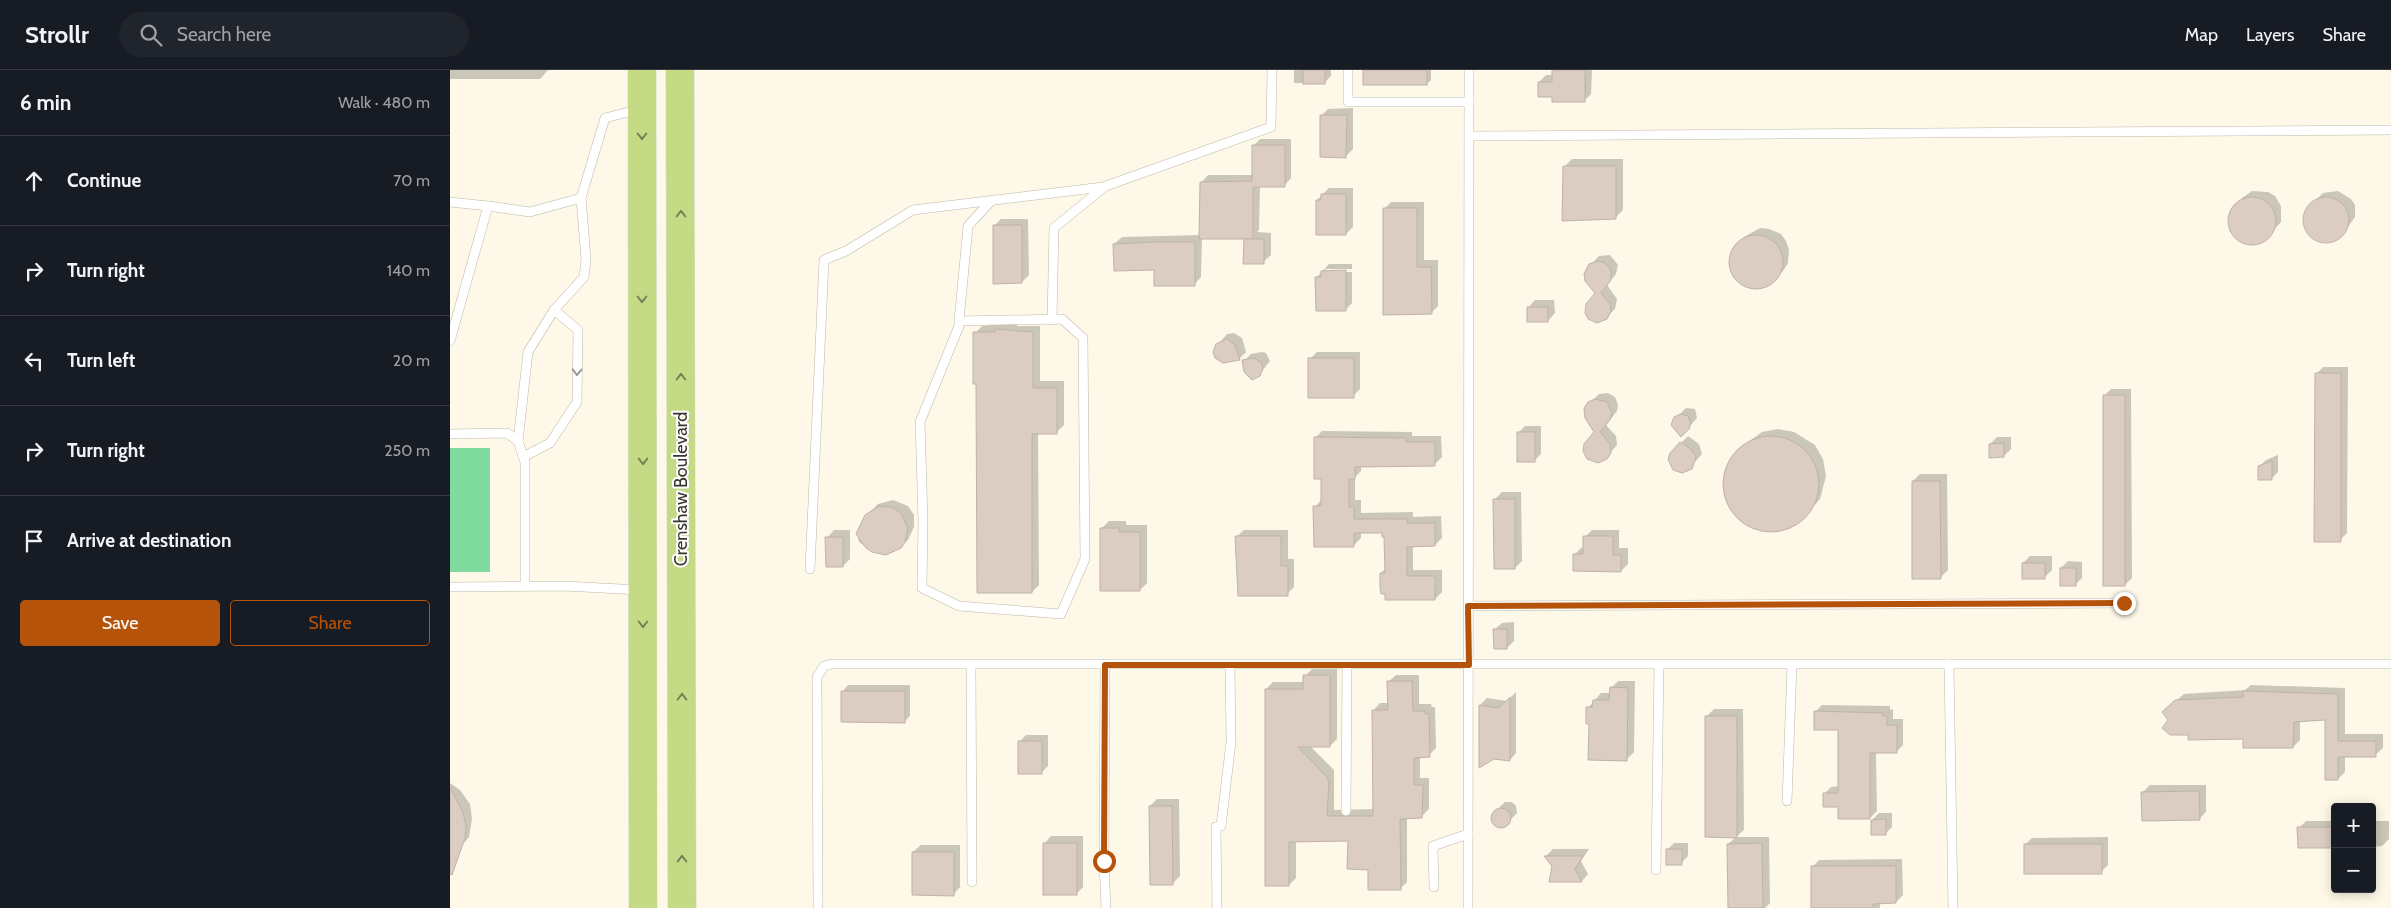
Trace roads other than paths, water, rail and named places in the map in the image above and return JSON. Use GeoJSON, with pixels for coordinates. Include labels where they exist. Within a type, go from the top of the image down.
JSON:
{"type":"FeatureCollection","features":[{"type":"Feature","properties":{"kind":"main road"},"geometry":{"type":"LineString","coordinates":[[642,70],[643,908]]}},
{"type":"Feature","properties":{"kind":"main road","name":"Crenshaw Boulevard"},"geometry":{"type":"LineString","coordinates":[[680,70],[682,908]]}},
{"type":"Feature","properties":{"kind":"lane"},"geometry":{"type":"LineString","coordinates":[[810,568],[824,260],[846,251],[913,210],[1103,187],[1271,127],[1272,70]]}},
{"type":"Feature","properties":{"kind":"lane"},"geometry":{"type":"LineString","coordinates":[[1348,70],[1348,102],[1469,102]]}},
{"type":"Feature","properties":{"kind":"lane"},"geometry":{"type":"LineString","coordinates":[[1468,908],[1469,70]]}},
{"type":"Feature","properties":{"kind":"lane"},"geometry":{"type":"LineString","coordinates":[[525,586],[525,462],[518,441],[528,352],[554,310],[584,277],[586,259],[581,198],[605,118],[642,109]]}},
{"type":"Feature","properties":{"kind":"lane"},"geometry":{"type":"LineString","coordinates":[[1469,136],[2391,130]]}},
{"type":"Feature","properties":{"kind":"lane"},"geometry":{"type":"LineString","coordinates":[[1052,320],[1054,228],[1103,187]]}},
{"type":"Feature","properties":{"kind":"lane"},"geometry":{"type":"LineString","coordinates":[[450,202],[530,212],[581,198]]}},
{"type":"Feature","properties":{"kind":"lane"},"geometry":{"type":"LineString","coordinates":[[960,321],[1062,319],[1083,338],[1085,559],[1061,614],[960,606],[922,588],[923,520],[920,422],[960,321],[968,226],[991,201]]}},
{"type":"Feature","properties":{"kind":"lane"},"geometry":{"type":"LineString","coordinates":[[450,341],[488,206]]}},
{"type":"Feature","properties":{"kind":"lane"},"geometry":{"type":"LineString","coordinates":[[523,457],[550,443],[577,402],[578,330],[554,310]]}},
{"type":"Feature","properties":{"kind":"lane"},"geometry":{"type":"LineString","coordinates":[[450,434],[507,433],[518,441]]}},
{"type":"Feature","properties":{"kind":"lane"},"geometry":{"type":"LineString","coordinates":[[450,587],[525,586],[643,590]]}},
{"type":"Feature","properties":{"kind":"lane"},"geometry":{"type":"LineString","coordinates":[[1468,606],[2124,603]]}},
{"type":"Feature","properties":{"kind":"lane"},"geometry":{"type":"LineString","coordinates":[[818,908],[817,677],[819,670],[824,666],[832,664],[2391,664]]}},
{"type":"Feature","properties":{"kind":"lane"},"geometry":{"type":"LineString","coordinates":[[1949,664],[1953,908]]}},
{"type":"Feature","properties":{"kind":"lane"},"geometry":{"type":"LineString","coordinates":[[970,665],[972,882]]}},
{"type":"Feature","properties":{"kind":"lane"},"geometry":{"type":"LineString","coordinates":[[1105,665],[1104,861],[1106,908]]}},
{"type":"Feature","properties":{"kind":"lane"},"geometry":{"type":"LineString","coordinates":[[1217,908],[1216,827],[1221,826],[1231,742],[1230,665]]}},
{"type":"Feature","properties":{"kind":"lane"},"geometry":{"type":"LineString","coordinates":[[1346,812],[1347,665]]}},
{"type":"Feature","properties":{"kind":"lane"},"geometry":{"type":"LineString","coordinates":[[1656,870],[1659,665]]}},
{"type":"Feature","properties":{"kind":"lane"},"geometry":{"type":"LineString","coordinates":[[1787,801],[1792,665]]}},
{"type":"Feature","properties":{"kind":"lane"},"geometry":{"type":"LineString","coordinates":[[1434,887],[1433,846],[1468,834]]}}]}
